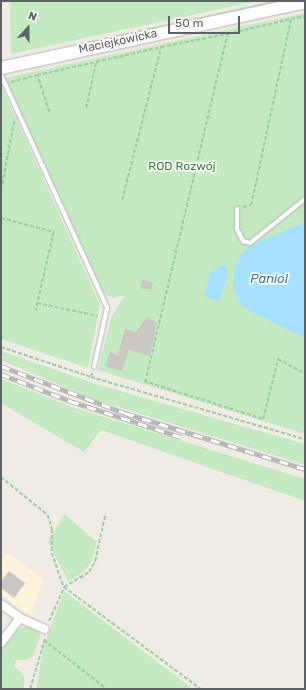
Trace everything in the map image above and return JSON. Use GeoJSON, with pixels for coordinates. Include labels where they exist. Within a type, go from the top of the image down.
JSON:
{"type":"FeatureCollection","features":[{"type":"Feature","properties":{"kind":"street","name":"Maciejkowicka"},"geometry":{"type":"LineString","coordinates":[[1,68],[305,2]]}},
{"type":"Feature","properties":{"kind":"street"},"geometry":{"type":"LineString","coordinates":[[1,604],[20,618],[45,629]]}},
{"type":"Feature","properties":{"kind":"street"},"geometry":{"type":"LineString","coordinates":[[1,643],[20,618]]}},
{"type":"Feature","properties":{"kind":"lane"},"geometry":{"type":"LineString","coordinates":[[1,75],[106,306],[106,317],[94,367]]}},
{"type":"Feature","properties":{"kind":"lane"},"geometry":{"type":"LineString","coordinates":[[237,209],[237,229],[243,241],[250,243],[305,199]]}},
{"type":"Feature","properties":{"kind":"path"},"geometry":{"type":"LineString","coordinates":[[4,84],[37,75],[305,16]]}},
{"type":"Feature","properties":{"kind":"path"},"geometry":{"type":"LineString","coordinates":[[237,209],[251,205],[291,19]]}},
{"type":"Feature","properties":{"kind":"path"},"geometry":{"type":"LineString","coordinates":[[227,34],[145,382],[263,419],[278,359],[305,374]]}},
{"type":"Feature","properties":{"kind":"path"},"geometry":{"type":"LineString","coordinates":[[122,200],[161,47]]}},
{"type":"Feature","properties":{"kind":"path"},"geometry":{"type":"LineString","coordinates":[[86,108],[96,62]]}},
{"type":"Feature","properties":{"kind":"path"},"geometry":{"type":"LineString","coordinates":[[37,75],[49,112]]}},
{"type":"Feature","properties":{"kind":"path"},"geometry":{"type":"LineString","coordinates":[[1,190],[12,141],[14,123],[12,116]]}},
{"type":"Feature","properties":{"kind":"path"},"geometry":{"type":"LineString","coordinates":[[1,218],[54,232],[36,310]]}},
{"type":"Feature","properties":{"kind":"path"},"geometry":{"type":"LineString","coordinates":[[37,303],[106,317]]}},
{"type":"Feature","properties":{"kind":"path"},"geometry":{"type":"LineString","coordinates":[[1,347],[91,377],[305,439]]}},
{"type":"Feature","properties":{"kind":"path"},"geometry":{"type":"LineString","coordinates":[[91,377],[94,367]]}},
{"type":"Feature","properties":{"kind":"path"},"geometry":{"type":"LineString","coordinates":[[1,477],[48,515],[52,529],[52,553],[64,587],[201,689]]}},
{"type":"Feature","properties":{"kind":"path"},"geometry":{"type":"LineString","coordinates":[[30,689],[44,640],[45,629],[64,587],[89,572],[95,561],[106,515]]}},
{"type":"Feature","properties":{"kind":"path"},"geometry":{"type":"LineString","coordinates":[[44,640],[107,689]]}},
{"type":"Feature","properties":{"kind":"shaded area"},"geometry":{"type":"Polygon","coordinates":[[[8,553],[43,579],[31,617],[1,594],[1,562],[8,553]]]}},
{"type":"Feature","properties":{"kind":"green space"},"geometry":{"type":"Polygon","coordinates":[[[10,1],[257,1],[11,54],[10,1]]]}},
{"type":"Feature","properties":{"kind":"green space"},"geometry":{"type":"Polygon","coordinates":[[[274,1],[285,1],[37,53],[223,12],[274,1]]]}},
{"type":"Feature","properties":{"kind":"green space","name":"ROD Rozwój"},"geometry":{"type":"Polygon","coordinates":[[[305,13],[305,434],[98,370],[111,318],[125,295],[114,298],[104,294],[5,78],[305,13]]]}},
{"type":"Feature","properties":{"kind":"green space"},"geometry":{"type":"Polygon","coordinates":[[[1,85],[100,305],[88,368],[1,339],[1,85]]]}},
{"type":"Feature","properties":{"kind":"green space"},"geometry":{"type":"Polygon","coordinates":[[[1,351],[96,384],[305,444],[305,465],[93,399],[1,360],[1,351]]]}},
{"type":"Feature","properties":{"kind":"green space"},"geometry":{"type":"Polygon","coordinates":[[[1,379],[75,408],[305,479],[305,501],[101,430],[84,452],[1,403],[1,379]]]}},
{"type":"Feature","properties":{"kind":"green space"},"geometry":{"type":"Polygon","coordinates":[[[64,514],[97,542],[91,562],[82,574],[68,581],[48,542],[64,514]]]}},
{"type":"Feature","properties":{"kind":"green space"},"geometry":{"type":"Polygon","coordinates":[[[64,591],[193,689],[36,689],[44,646],[64,591]]]}},
{"type":"Feature","properties":{"kind":"green space"},"geometry":{"type":"Polygon","coordinates":[[[28,626],[39,629],[40,637],[33,655],[26,660],[17,660],[14,665],[24,676],[24,689],[1,689],[1,650],[18,629],[28,626]]]}},
{"type":"Feature","properties":{"kind":"water","name":"Paniol"},"geometry":{"type":"Polygon","coordinates":[[[305,222],[305,338],[242,307],[233,286],[235,267],[243,252],[256,243],[305,222]]]}},
{"type":"Feature","properties":{"kind":"water"},"geometry":{"type":"Polygon","coordinates":[[[225,264],[228,274],[219,302],[204,296],[210,273],[225,264]]]}},
{"type":"Feature","properties":{"kind":"building"},"geometry":{"type":"Polygon","coordinates":[[[142,280],[153,282],[151,290],[141,288],[142,280]]]}},
{"type":"Feature","properties":{"kind":"building"},"geometry":{"type":"Polygon","coordinates":[[[147,317],[157,323],[150,356],[129,350],[122,371],[105,366],[110,352],[118,355],[125,329],[136,332],[147,317]]]}},
{"type":"Feature","properties":{"kind":"building"},"geometry":{"type":"Polygon","coordinates":[[[9,571],[25,583],[14,598],[1,588],[1,581],[9,571]]]}},
{"type":"Feature","properties":{"kind":"railway"},"geometry":{"type":"LineString","coordinates":[[1,366],[125,413],[305,469]]}},
{"type":"Feature","properties":{"kind":"railway"},"geometry":{"type":"LineString","coordinates":[[1,374],[70,401],[181,437]]}}]}
